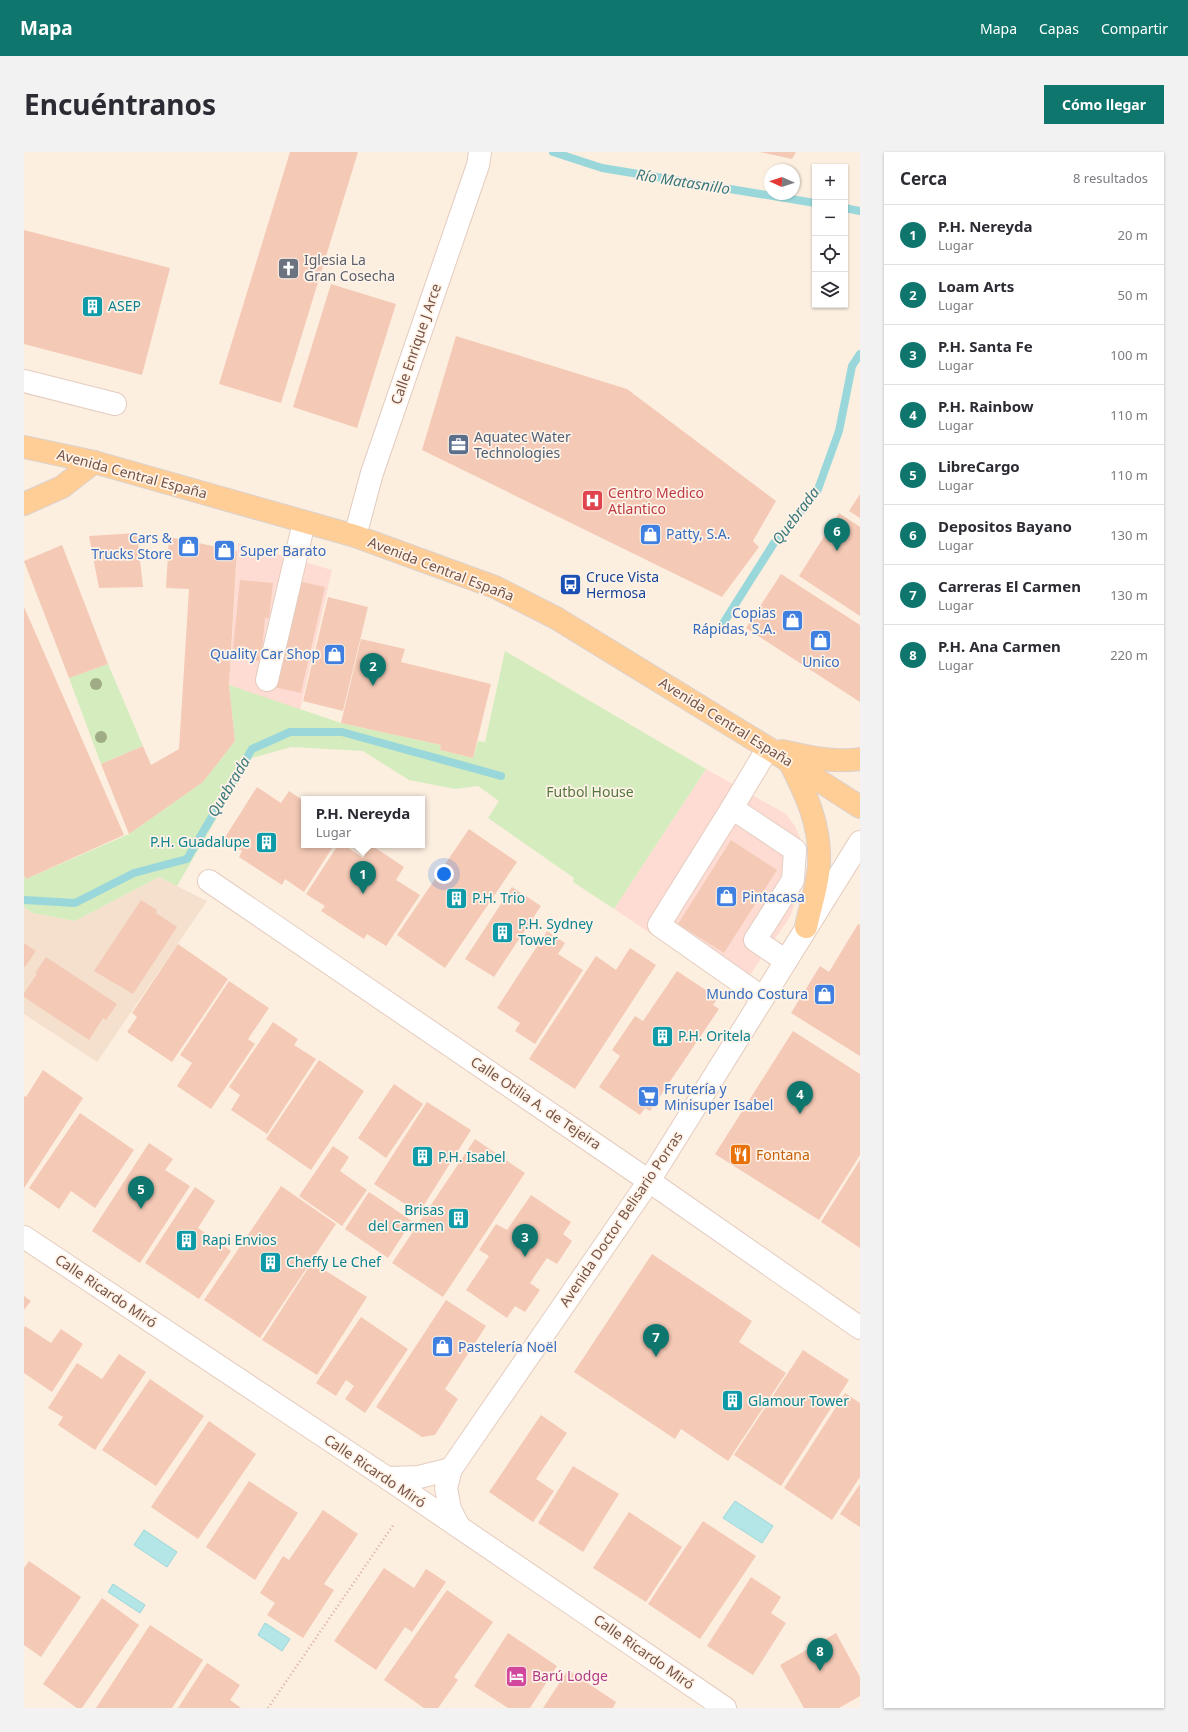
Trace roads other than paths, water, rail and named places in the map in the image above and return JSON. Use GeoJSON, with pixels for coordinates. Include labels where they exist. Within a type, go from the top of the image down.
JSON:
{"type":"FeatureCollection","features":[{"type":"Feature","properties":{"kind":"main road","name":"Avenida Central España"},"geometry":{"type":"LineString","coordinates":[[24,447],[94,462],[355,536],[495,587],[556,618],[788,760],[860,807]]}},
{"type":"Feature","properties":{"kind":"main road"},"geometry":{"type":"LineString","coordinates":[[24,504],[62,488],[94,462]]}},
{"type":"Feature","properties":{"kind":"main road"},"geometry":{"type":"LineString","coordinates":[[768,748],[810,757],[847,761],[860,759]]}},
{"type":"Feature","properties":{"kind":"main road"},"geometry":{"type":"LineString","coordinates":[[788,760],[810,804],[816,822],[819,864],[806,928]]}},
{"type":"Feature","properties":{"kind":"street","name":"Calle Enrique J Arce"},"geometry":{"type":"LineString","coordinates":[[355,536],[372,473],[479,158]]}},
{"type":"Feature","properties":{"kind":"street"},"geometry":{"type":"LineString","coordinates":[[24,381],[115,404]]}},
{"type":"Feature","properties":{"kind":"street"},"geometry":{"type":"LineString","coordinates":[[267,680],[304,522]]}},
{"type":"Feature","properties":{"kind":"street"},"geometry":{"type":"LineString","coordinates":[[763,998],[659,926],[768,748]]}},
{"type":"Feature","properties":{"kind":"street"},"geometry":{"type":"LineString","coordinates":[[732,808],[795,850],[793,880],[755,940],[786,961]]}},
{"type":"Feature","properties":{"kind":"street","name":"Avenida Doctor Belisario Porras"},"geometry":{"type":"LineString","coordinates":[[459,1527],[450,1509],[446,1488],[451,1469],[649,1181],[860,842]]}},
{"type":"Feature","properties":{"kind":"street","name":"Calle Otilia A. de Tejeira"},"geometry":{"type":"LineString","coordinates":[[209,881],[649,1181],[860,1328]]}},
{"type":"Feature","properties":{"kind":"street","name":"Calle Ricardo Miró"},"geometry":{"type":"LineString","coordinates":[[24,1237],[387,1478],[725,1708]]}},
{"type":"Feature","properties":{"kind":"street"},"geometry":{"type":"LineString","coordinates":[[387,1478],[419,1477],[451,1469]]}},
{"type":"Feature","properties":{"kind":"water"},"geometry":{"type":"Polygon","coordinates":[[[735,1501],[773,1526],[762,1543],[723,1518],[735,1501]]]}},
{"type":"Feature","properties":{"kind":"water"},"geometry":{"type":"Polygon","coordinates":[[[144,1530],[177,1552],[167,1567],[134,1545],[144,1530]]]}},
{"type":"Feature","properties":{"kind":"water"},"geometry":{"type":"Polygon","coordinates":[[[113,1584],[145,1605],[140,1613],[108,1592],[113,1584]]]}},
{"type":"Feature","properties":{"kind":"water"},"geometry":{"type":"Polygon","coordinates":[[[265,1623],[290,1639],[282,1651],[258,1635],[265,1623]]]}},
{"type":"Feature","properties":{"kind":"waterway","name":"Río Matasnillo"},"geometry":{"type":"LineString","coordinates":[[553,152],[602,168],[812,203]]}},
{"type":"Feature","properties":{"kind":"waterway","name":"Río Matasnillo"},"geometry":{"type":"LineString","coordinates":[[848,209],[860,211]]}},
{"type":"Feature","properties":{"kind":"waterway","name":"Quebrada"},"geometry":{"type":"LineString","coordinates":[[724,622],[774,543],[817,492],[839,431],[852,366],[860,354]]}},
{"type":"Feature","properties":{"kind":"waterway","name":"Quebrada"},"geometry":{"type":"LineString","coordinates":[[24,900],[75,903],[134,873],[187,859],[252,749],[290,732],[342,732],[501,776]]}},
{"type":"Feature","properties":{"kind":"place","name":"Iglesia La Gran Cosecha"},"geometry":{"type":"Point","coordinates":[288,268]}},
{"type":"Feature","properties":{"kind":"place","name":"ASEP"},"geometry":{"type":"Point","coordinates":[92,306]}},
{"type":"Feature","properties":{"kind":"place","name":"Aquatec Water Technologies"},"geometry":{"type":"Point","coordinates":[459,445]}},
{"type":"Feature","properties":{"kind":"place","name":"Centro Medico Atlantico"},"geometry":{"type":"Point","coordinates":[592,501]}},
{"type":"Feature","properties":{"kind":"place","name":"Patty, S.A."},"geometry":{"type":"Point","coordinates":[651,534]}},
{"type":"Feature","properties":{"kind":"place","name":"Cars & Trucks Store"},"geometry":{"type":"Point","coordinates":[188,546]}},
{"type":"Feature","properties":{"kind":"place","name":"Super Barato"},"geometry":{"type":"Point","coordinates":[225,551]}},
{"type":"Feature","properties":{"kind":"place","name":"Depositos Bayano"},"geometry":{"type":"Point","coordinates":[837,551]}},
{"type":"Feature","properties":{"kind":"place","name":"Cruce Vista Hermosa"},"geometry":{"type":"Point","coordinates":[571,585]}},
{"type":"Feature","properties":{"kind":"place","name":"Copias Rápidas, S.A."},"geometry":{"type":"Point","coordinates":[792,621]}},
{"type":"Feature","properties":{"kind":"place","name":"Unico"},"geometry":{"type":"Point","coordinates":[821,640]}},
{"type":"Feature","properties":{"kind":"place","name":"Quality Car Shop"},"geometry":{"type":"Point","coordinates":[335,654]}},
{"type":"Feature","properties":{"kind":"place","name":"Loam Arts"},"geometry":{"type":"Point","coordinates":[373,686]}},
{"type":"Feature","properties":{"kind":"place","name":"P.H. Guadalupe"},"geometry":{"type":"Point","coordinates":[266,842]}},
{"type":"Feature","properties":{"kind":"place","name":"P.H. Nereyda"},"geometry":{"type":"Point","coordinates":[363,894]}},
{"type":"Feature","properties":{"kind":"place","name":"Pintacasa"},"geometry":{"type":"Point","coordinates":[727,897]}},
{"type":"Feature","properties":{"kind":"place","name":"P.H. Trio"},"geometry":{"type":"Point","coordinates":[457,898]}},
{"type":"Feature","properties":{"kind":"place","name":"P.H. Sydney Tower"},"geometry":{"type":"Point","coordinates":[503,932]}},
{"type":"Feature","properties":{"kind":"place","name":"Mundo Costura"},"geometry":{"type":"Point","coordinates":[824,994]}},
{"type":"Feature","properties":{"kind":"place","name":"P.H. Oritela"},"geometry":{"type":"Point","coordinates":[662,1036]}},
{"type":"Feature","properties":{"kind":"place","name":"Frutería y Minisuper Isabel"},"geometry":{"type":"Point","coordinates":[649,1097]}},
{"type":"Feature","properties":{"kind":"place","name":"P.H. Rainbow"},"geometry":{"type":"Point","coordinates":[800,1114]}},
{"type":"Feature","properties":{"kind":"place","name":"Fontana"},"geometry":{"type":"Point","coordinates":[740,1155]}},
{"type":"Feature","properties":{"kind":"place","name":"P.H. Isabel"},"geometry":{"type":"Point","coordinates":[423,1157]}},
{"type":"Feature","properties":{"kind":"place","name":"LibreCargo"},"geometry":{"type":"Point","coordinates":[141,1209]}},
{"type":"Feature","properties":{"kind":"place","name":"Brisas del Carmen"},"geometry":{"type":"Point","coordinates":[459,1218]}},
{"type":"Feature","properties":{"kind":"place","name":"Rapi Envios"},"geometry":{"type":"Point","coordinates":[187,1240]}},
{"type":"Feature","properties":{"kind":"place","name":"P.H. Santa Fe"},"geometry":{"type":"Point","coordinates":[525,1257]}},
{"type":"Feature","properties":{"kind":"place","name":"Cheffy Le Chef"},"geometry":{"type":"Point","coordinates":[270,1262]}},
{"type":"Feature","properties":{"kind":"place","name":"Pastelería Noël"},"geometry":{"type":"Point","coordinates":[443,1347]}},
{"type":"Feature","properties":{"kind":"place","name":"Carreras El Carmen"},"geometry":{"type":"Point","coordinates":[656,1357]}},
{"type":"Feature","properties":{"kind":"place","name":"Glamour Tower"},"geometry":{"type":"Point","coordinates":[733,1401]}},
{"type":"Feature","properties":{"kind":"place","name":"P.H. Ana Carmen"},"geometry":{"type":"Point","coordinates":[820,1671]}},
{"type":"Feature","properties":{"kind":"place","name":"Barú Lodge"},"geometry":{"type":"Point","coordinates":[516,1676]}},
{"type":"Feature","properties":{"kind":"park label","name":"Futbol House"},"geometry":{"type":"Point","coordinates":[590,792]}}]}
